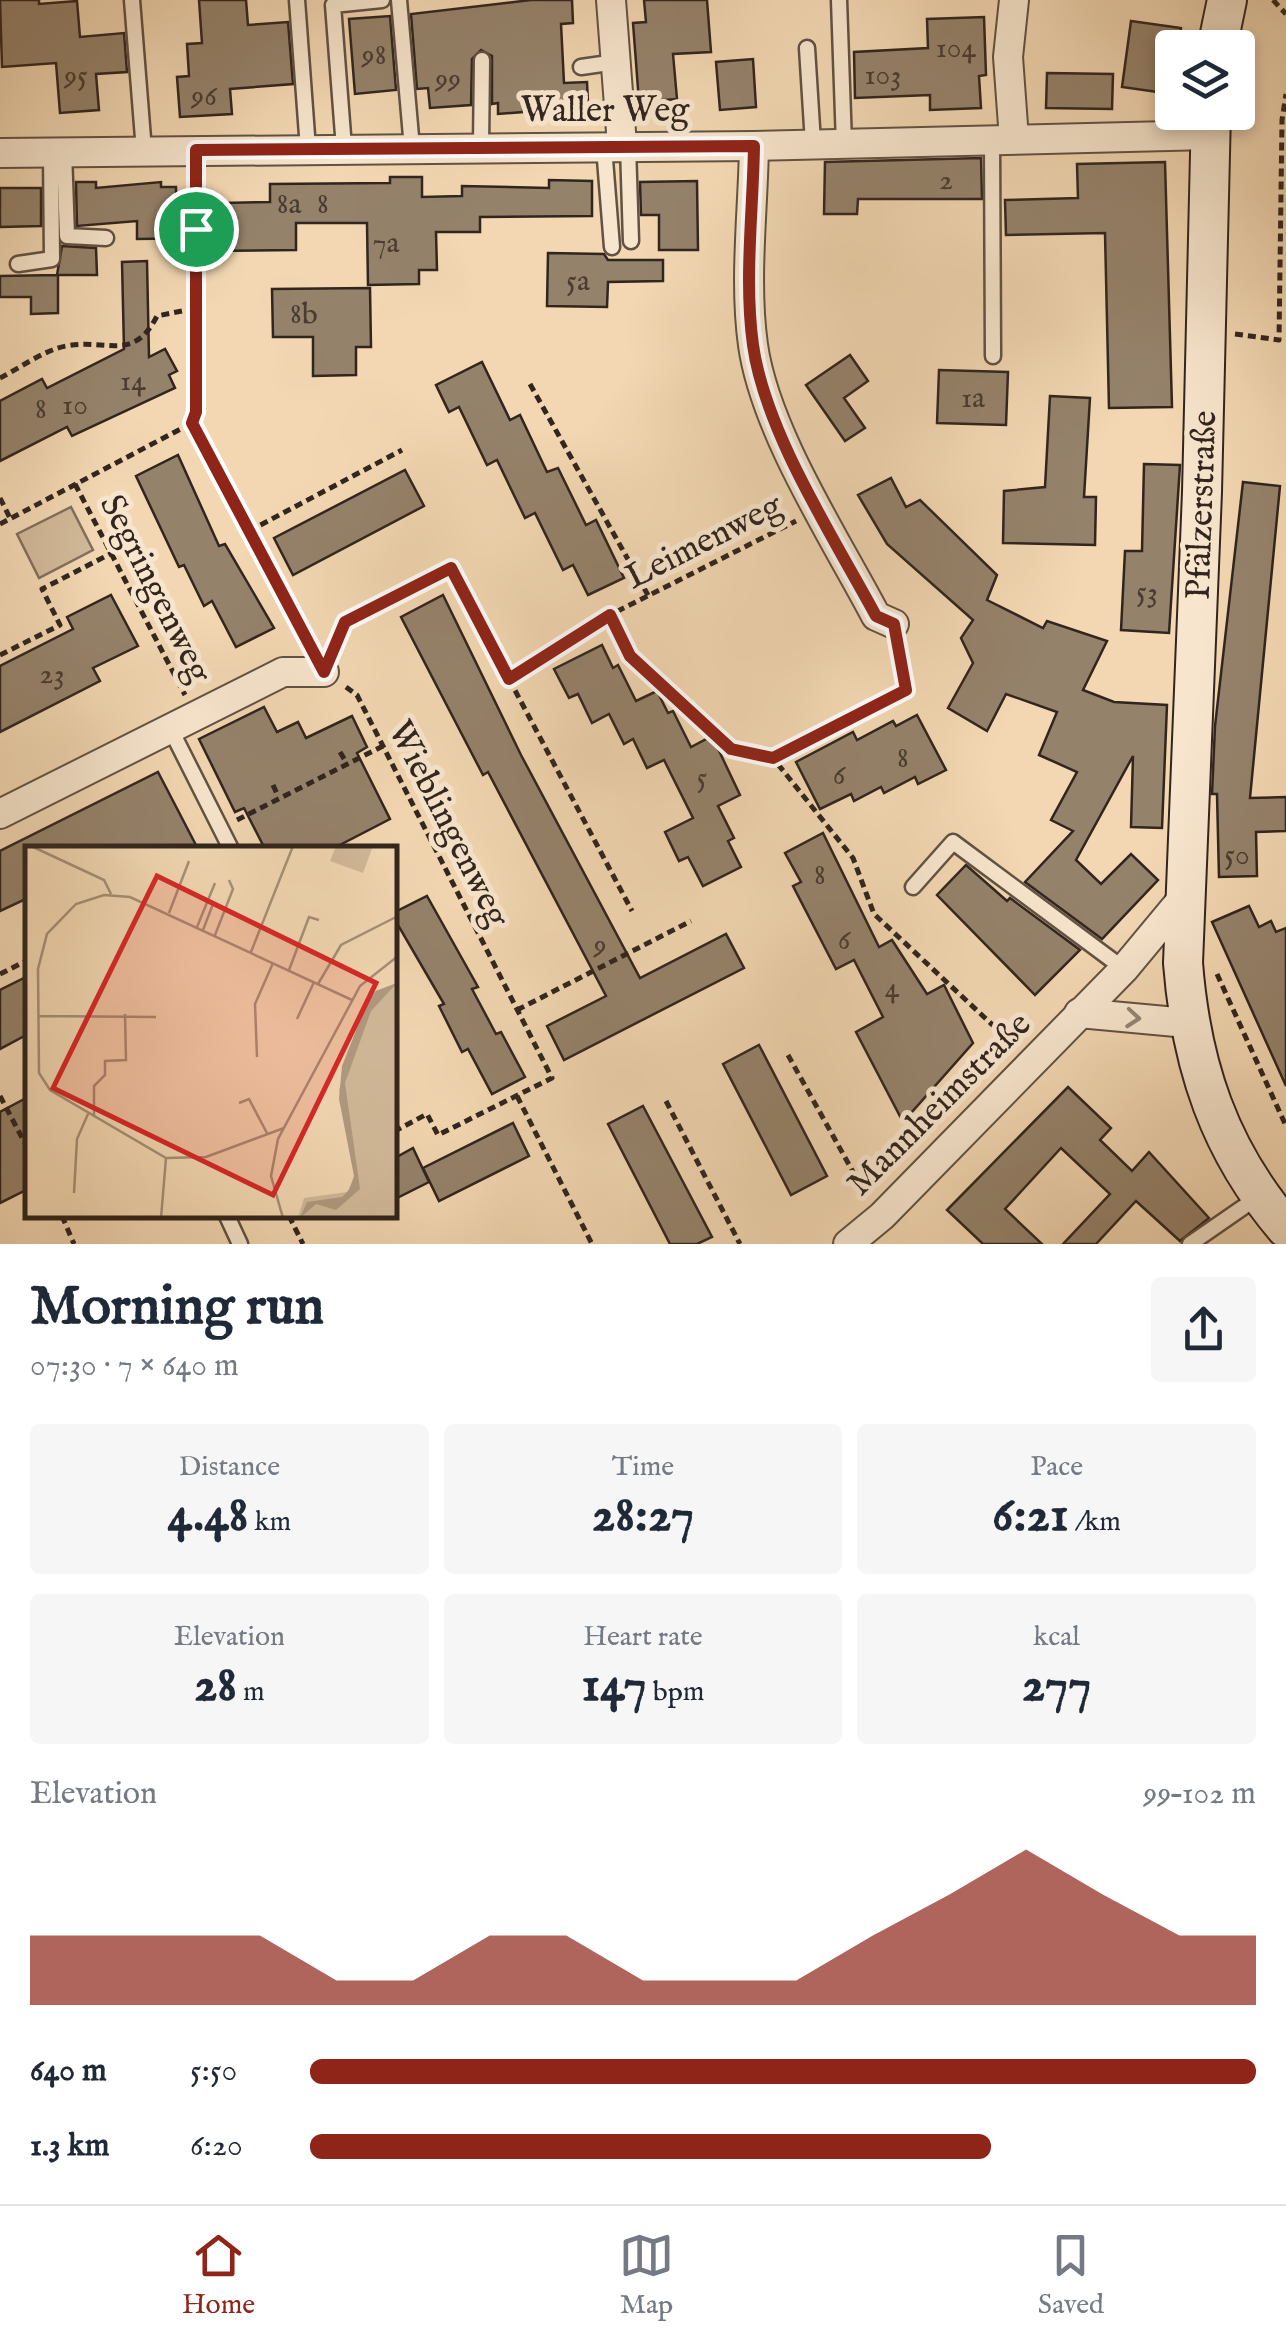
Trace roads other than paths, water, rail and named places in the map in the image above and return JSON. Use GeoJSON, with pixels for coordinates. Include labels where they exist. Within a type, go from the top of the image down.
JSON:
{"type":"FeatureCollection","features":[{"type":"Feature","properties":{"kind":"street"},"geometry":{"type":"LineString","coordinates":[[611,0],[618,146]]}},
{"type":"Feature","properties":{"kind":"street"},"geometry":{"type":"LineString","coordinates":[[1003,139],[1014,0]]}},
{"type":"Feature","properties":{"kind":"street"},"geometry":{"type":"LineString","coordinates":[[1220,30],[1227,0]]}},
{"type":"Feature","properties":{"kind":"street","name":"Waller Weg"},"geometry":{"type":"LineString","coordinates":[[0,154],[844,144],[1003,139],[1155,128]]}},
{"type":"Feature","properties":{"kind":"street","name":"Pfälzerstraße"},"geometry":{"type":"LineString","coordinates":[[1210,130],[1183,898],[1187,1022],[1216,1121],[1258,1196],[1286,1228]]}},
{"type":"Feature","properties":{"kind":"street"},"geometry":{"type":"LineString","coordinates":[[754,146],[754,346],[772,410],[876,616],[894,624]]}},
{"type":"Feature","properties":{"kind":"street"},"geometry":{"type":"LineString","coordinates":[[0,814],[283,672],[324,672]]}},
{"type":"Feature","properties":{"kind":"street","name":"Mannheimstraße"},"geometry":{"type":"LineString","coordinates":[[848,1244],[882,1216],[1124,969],[1183,898]]}},
{"type":"Feature","properties":{"kind":"street","name":"Mannheimstraße"},"geometry":{"type":"LineString","coordinates":[[1079,1013],[1187,1022]]}},
{"type":"Feature","properties":{"kind":"lane"},"geometry":{"type":"LineString","coordinates":[[132,0],[144,151]]}},
{"type":"Feature","properties":{"kind":"lane"},"geometry":{"type":"LineString","coordinates":[[297,0],[308,148]]}},
{"type":"Feature","properties":{"kind":"lane"},"geometry":{"type":"LineString","coordinates":[[344,148],[332,5],[382,0]]}},
{"type":"Feature","properties":{"kind":"lane"},"geometry":{"type":"LineString","coordinates":[[399,0],[412,148]]}},
{"type":"Feature","properties":{"kind":"lane"},"geometry":{"type":"LineString","coordinates":[[839,0],[844,144]]}},
{"type":"Feature","properties":{"kind":"lane"},"geometry":{"type":"LineString","coordinates":[[806,48],[813,143]]}},
{"type":"Feature","properties":{"kind":"lane"},"geometry":{"type":"LineString","coordinates":[[481,147],[482,60]]}},
{"type":"Feature","properties":{"kind":"lane"},"geometry":{"type":"LineString","coordinates":[[581,67],[616,62]]}},
{"type":"Feature","properties":{"kind":"lane"},"geometry":{"type":"LineString","coordinates":[[993,356],[1003,139]]}},
{"type":"Feature","properties":{"kind":"lane"},"geometry":{"type":"LineString","coordinates":[[618,146],[632,241]]}},
{"type":"Feature","properties":{"kind":"lane"},"geometry":{"type":"LineString","coordinates":[[612,247],[618,146]]}},
{"type":"Feature","properties":{"kind":"lane"},"geometry":{"type":"LineString","coordinates":[[58,151],[67,236],[106,238]]}},
{"type":"Feature","properties":{"kind":"lane"},"geometry":{"type":"LineString","coordinates":[[18,264],[52,259],[58,151]]}},
{"type":"Feature","properties":{"kind":"lane"},"geometry":{"type":"LineString","coordinates":[[170,728],[230,846]]}},
{"type":"Feature","properties":{"kind":"lane"},"geometry":{"type":"LineString","coordinates":[[913,887],[952,842],[1124,969]]}},
{"type":"Feature","properties":{"kind":"lane"},"geometry":{"type":"LineString","coordinates":[[1190,1244],[1258,1196]]}},
{"type":"Feature","properties":{"kind":"lane"},"geometry":{"type":"LineString","coordinates":[[229,1219],[240,1244]]}}]}
